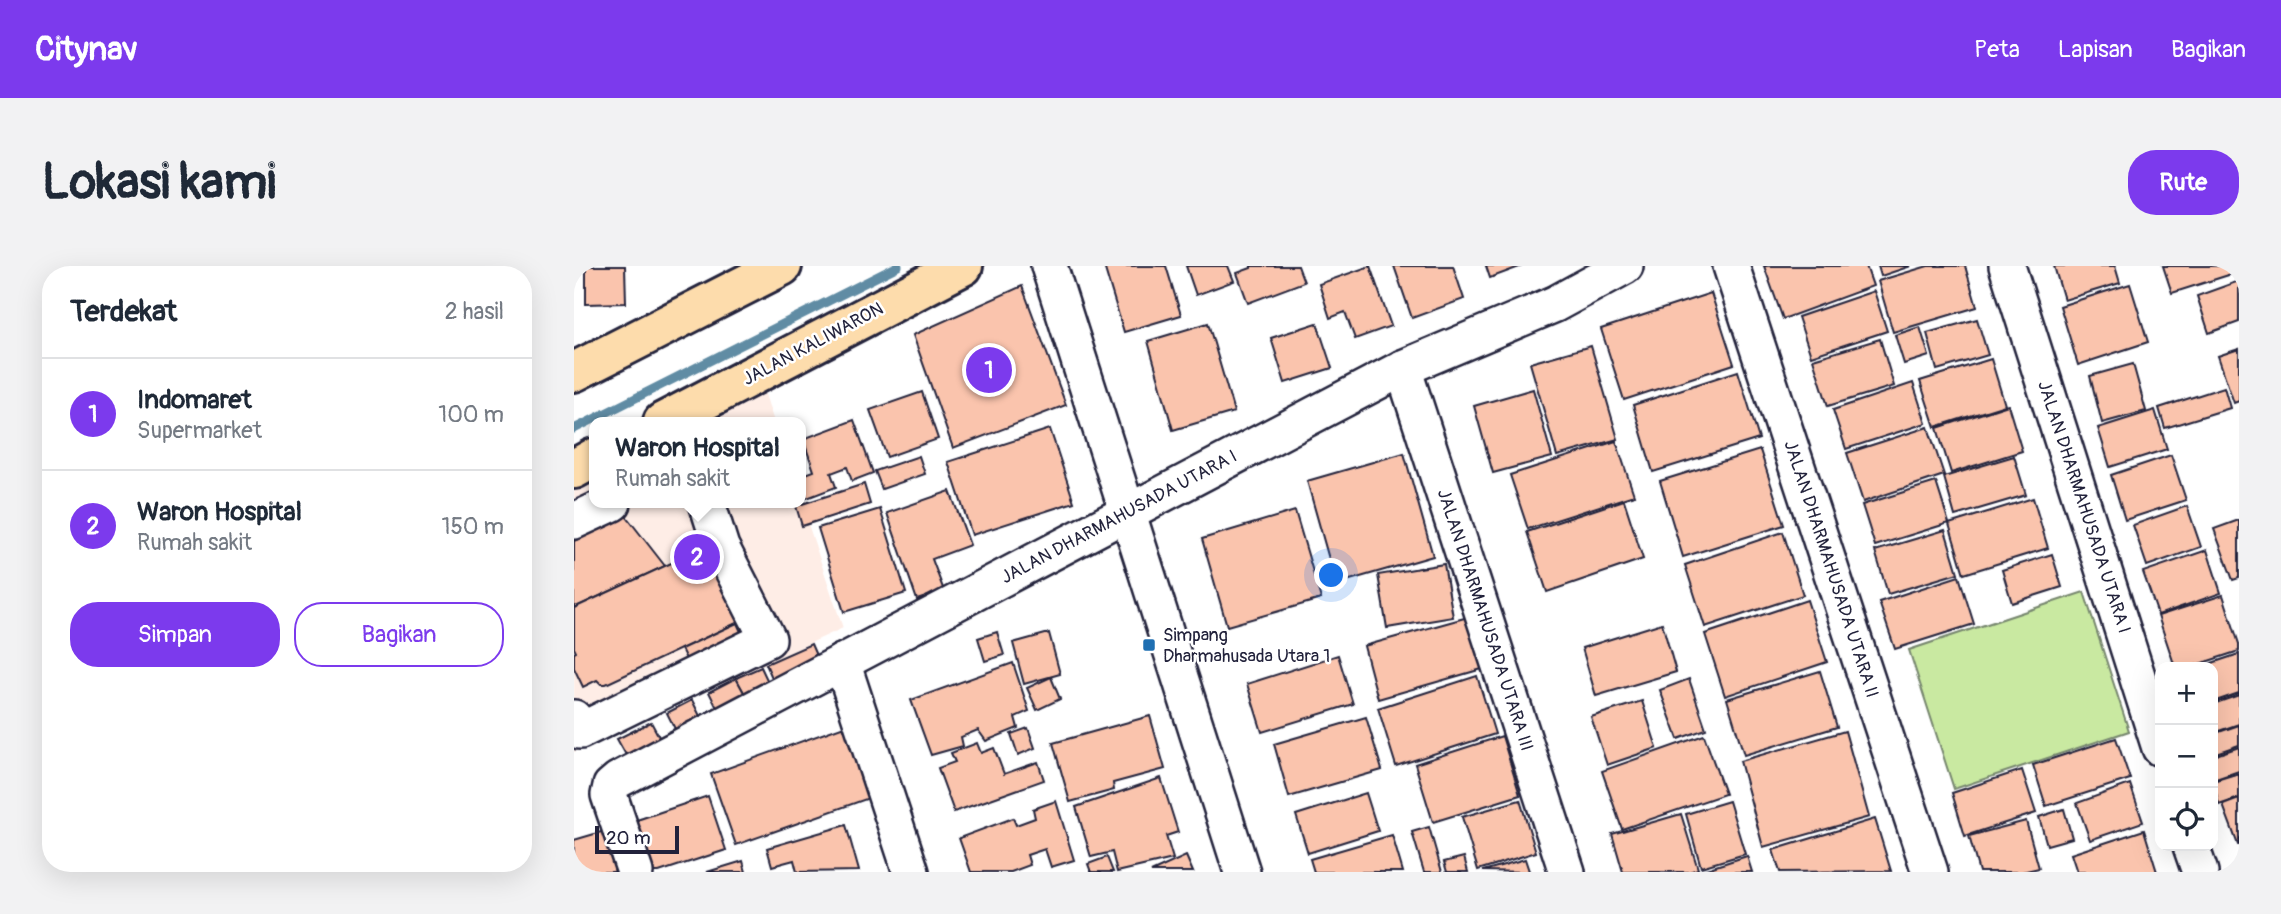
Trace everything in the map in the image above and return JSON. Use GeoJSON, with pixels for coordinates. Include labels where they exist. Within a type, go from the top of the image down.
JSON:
{"type":"FeatureCollection","features":[{"type":"Feature","properties":{"kind":"main road"},"geometry":{"type":"LineString","coordinates":[[574,372],[782,266]]}},
{"type":"Feature","properties":{"kind":"main road","name":"JALAN KALIWARON"},"geometry":{"type":"LineString","coordinates":[[680,417],[963,266]]}},
{"type":"Feature","properties":{"kind":"street"},"geometry":{"type":"LineString","coordinates":[[1049,266],[1241,872]]}},
{"type":"Feature","properties":{"kind":"street","name":"JALAN DHARMAHUSADA UTARA II"},"geometry":{"type":"LineString","coordinates":[[1731,266],[1930,872]]}},
{"type":"Feature","properties":{"kind":"street","name":"JALAN DHARMAHUSADA UTARA I"},"geometry":{"type":"LineString","coordinates":[[2007,266],[2155,732]]}},
{"type":"Feature","properties":{"kind":"street","name":"JALAN DHARMAHUSADA UTARA I"},"geometry":{"type":"LineString","coordinates":[[635,872],[609,795],[611,786],[618,780],[1404,368],[1555,304],[1623,267]]}},
{"type":"Feature","properties":{"kind":"street","name":"JALAN DHARMAHUSADA UTARA III"},"geometry":{"type":"LineString","coordinates":[[1404,368],[1567,872]]}},
{"type":"Feature","properties":{"kind":"street"},"geometry":{"type":"LineString","coordinates":[[574,476],[589,504]]}},
{"type":"Feature","properties":{"kind":"street"},"geometry":{"type":"LineString","coordinates":[[574,719],[580,731],[768,639],[721,547],[708,508]]}},
{"type":"Feature","properties":{"kind":"street"},"geometry":{"type":"LineString","coordinates":[[842,662],[911,872]]}},
{"type":"Feature","properties":{"kind":"street"},"geometry":{"type":"LineString","coordinates":[[2193,851],[2200,872]]}},
{"type":"Feature","properties":{"kind":"shaded area"},"geometry":{"type":"Polygon","coordinates":[[[764,391],[772,417],[710,417],[764,391]]]}},
{"type":"Feature","properties":{"kind":"shaded area"},"geometry":{"type":"Polygon","coordinates":[[[589,478],[589,508],[803,508],[843,628],[574,752],[574,485],[589,478]]]}},
{"type":"Feature","properties":{"kind":"green space"},"geometry":{"type":"Polygon","coordinates":[[[2084,592],[2129,731],[1954,789],[1909,650],[2084,592]]]}},
{"type":"Feature","properties":{"kind":"building"},"geometry":{"type":"Polygon","coordinates":[[[586,266],[625,266],[626,303],[586,304],[586,266]]]}},
{"type":"Feature","properties":{"kind":"building"},"geometry":{"type":"Polygon","coordinates":[[[1104,266],[1166,266],[1181,315],[1124,332],[1104,266]]]}},
{"type":"Feature","properties":{"kind":"building"},"geometry":{"type":"Polygon","coordinates":[[[1186,266],[1228,266],[1234,281],[1196,295],[1186,266]]]}},
{"type":"Feature","properties":{"kind":"building"},"geometry":{"type":"Polygon","coordinates":[[[1251,266],[1298,266],[1304,282],[1248,303],[1237,273],[1251,266]]]}},
{"type":"Feature","properties":{"kind":"building"},"geometry":{"type":"Polygon","coordinates":[[[1370,266],[1391,326],[1355,339],[1345,312],[1330,318],[1319,284],[1370,266]]]}},
{"type":"Feature","properties":{"kind":"building"},"geometry":{"type":"Polygon","coordinates":[[[1394,266],[1453,266],[1464,299],[1412,318],[1394,266]]]}},
{"type":"Feature","properties":{"kind":"building"},"geometry":{"type":"Polygon","coordinates":[[[1486,266],[1522,266],[1490,278],[1486,266]]]}},
{"type":"Feature","properties":{"kind":"building"},"geometry":{"type":"Polygon","coordinates":[[[1764,266],[1866,266],[1873,286],[1783,319],[1764,266]]]}},
{"type":"Feature","properties":{"kind":"building"},"geometry":{"type":"Polygon","coordinates":[[[1878,266],[1911,266],[1881,276],[1878,266]]]}},
{"type":"Feature","properties":{"kind":"building"},"geometry":{"type":"Polygon","coordinates":[[[1928,266],[1965,266],[1977,307],[1893,332],[1878,281],[1928,266]]]}},
{"type":"Feature","properties":{"kind":"building"},"geometry":{"type":"Polygon","coordinates":[[[2054,266],[2115,266],[2120,283],[2064,300],[2054,266]]]}},
{"type":"Feature","properties":{"kind":"building"},"geometry":{"type":"Polygon","coordinates":[[[2163,266],[2236,266],[2238,272],[2172,293],[2163,266]]]}},
{"type":"Feature","properties":{"kind":"building"},"geometry":{"type":"Polygon","coordinates":[[[2239,281],[2239,322],[2209,333],[2197,296],[2239,281]]]}},
{"type":"Feature","properties":{"kind":"building"},"geometry":{"type":"Polygon","coordinates":[[[2130,284],[2148,342],[2078,365],[2060,306],[2130,284]]]}},
{"type":"Feature","properties":{"kind":"building"},"geometry":{"type":"Polygon","coordinates":[[[1022,286],[1066,405],[953,448],[913,335],[1022,286]]]}},
{"type":"Feature","properties":{"kind":"building"},"geometry":{"type":"Polygon","coordinates":[[[1874,291],[1887,331],[1811,356],[1798,317],[1874,291]]]}},
{"type":"Feature","properties":{"kind":"building"},"geometry":{"type":"Polygon","coordinates":[[[1711,293],[1734,364],[1624,400],[1601,329],[1711,293]]]}},
{"type":"Feature","properties":{"kind":"building"},"geometry":{"type":"Polygon","coordinates":[[[1977,319],[1988,355],[1937,370],[1927,333],[1977,319]]]}},
{"type":"Feature","properties":{"kind":"building"},"geometry":{"type":"Polygon","coordinates":[[[1208,323],[1234,412],[1173,430],[1148,341],[1208,323]]]}},
{"type":"Feature","properties":{"kind":"building"},"geometry":{"type":"Polygon","coordinates":[[[1317,323],[1332,368],[1285,383],[1271,338],[1317,323]]]}},
{"type":"Feature","properties":{"kind":"building"},"geometry":{"type":"Polygon","coordinates":[[[1920,327],[1929,356],[1904,364],[1895,335],[1920,327]]]}},
{"type":"Feature","properties":{"kind":"building"},"geometry":{"type":"Polygon","coordinates":[[[1880,339],[1894,386],[1828,406],[1813,359],[1880,339]]]}},
{"type":"Feature","properties":{"kind":"building"},"geometry":{"type":"Polygon","coordinates":[[[1591,346],[1618,439],[1557,456],[1530,363],[1591,346]]]}},
{"type":"Feature","properties":{"kind":"building"},"geometry":{"type":"Polygon","coordinates":[[[2239,349],[2239,401],[2234,403],[2218,356],[2239,349]]]}},
{"type":"Feature","properties":{"kind":"building"},"geometry":{"type":"Polygon","coordinates":[[[1991,359],[2005,405],[1935,427],[1920,381],[1991,359]]]}},
{"type":"Feature","properties":{"kind":"building"},"geometry":{"type":"Polygon","coordinates":[[[2133,364],[2146,411],[2102,423],[2090,376],[2133,364]]]}},
{"type":"Feature","properties":{"kind":"building"},"geometry":{"type":"Polygon","coordinates":[[[1738,371],[1759,439],[1653,472],[1633,405],[1738,371]]]}},
{"type":"Feature","properties":{"kind":"building"},"geometry":{"type":"Polygon","coordinates":[[[1913,383],[1926,423],[1846,449],[1833,410],[1913,383]]]}},
{"type":"Feature","properties":{"kind":"building"},"geometry":{"type":"Polygon","coordinates":[[[2224,387],[2230,408],[2165,428],[2159,408],[2224,387]]]}},
{"type":"Feature","properties":{"kind":"building"},"geometry":{"type":"Polygon","coordinates":[[[1533,389],[1552,457],[1493,473],[1474,406],[1533,389]]]}},
{"type":"Feature","properties":{"kind":"building"},"geometry":{"type":"Polygon","coordinates":[[[922,392],[938,439],[887,457],[870,410],[922,392]]]}},
{"type":"Feature","properties":{"kind":"building"},"geometry":{"type":"Polygon","coordinates":[[[2008,405],[2022,451],[1951,473],[1937,428],[2008,405]]]}},
{"type":"Feature","properties":{"kind":"building"},"geometry":{"type":"Polygon","coordinates":[[[2155,410],[2167,449],[2110,467],[2098,428],[2155,410]]]}},
{"type":"Feature","properties":{"kind":"building"},"geometry":{"type":"Polygon","coordinates":[[[854,420],[873,473],[852,481],[847,467],[831,473],[836,487],[807,498],[806,474],[814,471],[806,448],[806,438],[854,420]]]}},
{"type":"Feature","properties":{"kind":"building"},"geometry":{"type":"Polygon","coordinates":[[[1928,427],[1944,475],[1863,502],[1847,453],[1928,427]]]}},
{"type":"Feature","properties":{"kind":"building"},"geometry":{"type":"Polygon","coordinates":[[[1050,429],[1074,502],[972,535],[948,462],[1050,429]]]}},
{"type":"Feature","properties":{"kind":"building"},"geometry":{"type":"Polygon","coordinates":[[[1616,441],[1634,495],[1528,529],[1510,475],[1616,441]]]}},
{"type":"Feature","properties":{"kind":"building"},"geometry":{"type":"Polygon","coordinates":[[[1760,450],[1784,525],[1683,557],[1660,481],[1760,450]]]}},
{"type":"Feature","properties":{"kind":"building"},"geometry":{"type":"Polygon","coordinates":[[[1404,453],[1433,556],[1336,584],[1307,481],[1404,453]]]}},
{"type":"Feature","properties":{"kind":"building"},"geometry":{"type":"Polygon","coordinates":[[[2171,455],[2186,500],[2125,520],[2111,475],[2171,455]]]}},
{"type":"Feature","properties":{"kind":"building"},"geometry":{"type":"Polygon","coordinates":[[[919,456],[925,474],[882,489],[875,471],[919,456]]]}},
{"type":"Feature","properties":{"kind":"building"},"geometry":{"type":"Polygon","coordinates":[[[2014,456],[2026,495],[1955,516],[1944,477],[2014,456]]]}},
{"type":"Feature","properties":{"kind":"building"},"geometry":{"type":"Polygon","coordinates":[[[1936,482],[1949,523],[1875,546],[1862,505],[1936,482]]]}},
{"type":"Feature","properties":{"kind":"building"},"geometry":{"type":"Polygon","coordinates":[[[864,484],[870,504],[802,526],[797,508],[806,508],[806,503],[864,484]]]}},
{"type":"Feature","properties":{"kind":"building"},"geometry":{"type":"Polygon","coordinates":[[[950,491],[970,545],[932,559],[944,591],[917,600],[887,513],[950,491]]]}},
{"type":"Feature","properties":{"kind":"building"},"geometry":{"type":"Polygon","coordinates":[[[2033,498],[2048,548],[1964,574],[1949,524],[2033,498]]]}},
{"type":"Feature","properties":{"kind":"building"},"geometry":{"type":"Polygon","coordinates":[[[1624,500],[1643,559],[1547,592],[1527,532],[1624,500]]]}},
{"type":"Feature","properties":{"kind":"building"},"geometry":{"type":"Polygon","coordinates":[[[2187,506],[2201,547],[2147,566],[2133,525],[2187,506]]]}},
{"type":"Feature","properties":{"kind":"building"},"geometry":{"type":"Polygon","coordinates":[[[880,509],[906,593],[844,612],[818,528],[880,509]]]}},
{"type":"Feature","properties":{"kind":"building"},"geometry":{"type":"Polygon","coordinates":[[[1295,511],[1321,599],[1227,626],[1202,539],[1295,511]]]}},
{"type":"Feature","properties":{"kind":"building"},"geometry":{"type":"Polygon","coordinates":[[[626,516],[665,566],[574,608],[574,541],[626,516]]]}},
{"type":"Feature","properties":{"kind":"building"},"geometry":{"type":"Polygon","coordinates":[[[2239,520],[2239,578],[2233,580],[2214,529],[2239,520]]]}},
{"type":"Feature","properties":{"kind":"building"},"geometry":{"type":"Polygon","coordinates":[[[1945,530],[1958,573],[1888,594],[1875,551],[1945,530]]]}},
{"type":"Feature","properties":{"kind":"building"},"geometry":{"type":"Polygon","coordinates":[[[1783,532],[1803,595],[1705,627],[1685,565],[1783,532]]]}},
{"type":"Feature","properties":{"kind":"building"},"geometry":{"type":"Polygon","coordinates":[[[708,546],[743,620],[606,684],[597,680],[583,687],[574,668],[574,608],[708,546]]]}},
{"type":"Feature","properties":{"kind":"building"},"geometry":{"type":"Polygon","coordinates":[[[2207,550],[2221,593],[2158,615],[2143,572],[2207,550]]]}},
{"type":"Feature","properties":{"kind":"building"},"geometry":{"type":"Polygon","coordinates":[[[2052,554],[2062,587],[2012,603],[2002,570],[2052,554]]]}},
{"type":"Feature","properties":{"kind":"building"},"geometry":{"type":"Polygon","coordinates":[[[1444,564],[1453,617],[1387,628],[1378,575],[1444,564]]]}},
{"type":"Feature","properties":{"kind":"building"},"geometry":{"type":"Polygon","coordinates":[[[1959,576],[1974,624],[1895,649],[1879,602],[1959,576]]]}},
{"type":"Feature","properties":{"kind":"building"},"geometry":{"type":"Polygon","coordinates":[[[2223,595],[2239,651],[2205,662],[2173,662],[2158,616],[2223,595]]]}},
{"type":"Feature","properties":{"kind":"building"},"geometry":{"type":"Polygon","coordinates":[[[1807,600],[1827,662],[1725,696],[1705,634],[1807,600]]]}},
{"type":"Feature","properties":{"kind":"building"},"geometry":{"type":"Polygon","coordinates":[[[1468,617],[1482,669],[1378,699],[1364,646],[1468,617]]]}},
{"type":"Feature","properties":{"kind":"building"},"geometry":{"type":"Polygon","coordinates":[[[737,623],[747,645],[692,671],[681,649],[737,623]]]}},
{"type":"Feature","properties":{"kind":"building"},"geometry":{"type":"Polygon","coordinates":[[[1662,623],[1676,672],[1596,696],[1582,648],[1662,623]]]}},
{"type":"Feature","properties":{"kind":"building"},"geometry":{"type":"Polygon","coordinates":[[[997,632],[1004,655],[985,661],[978,638],[997,632]]]}},
{"type":"Feature","properties":{"kind":"building"},"geometry":{"type":"Polygon","coordinates":[[[1049,633],[1060,674],[1024,684],[1013,643],[1049,633]]]}},
{"type":"Feature","properties":{"kind":"building"},"geometry":{"type":"Polygon","coordinates":[[[811,644],[821,667],[776,687],[766,664],[811,644]]]}},
{"type":"Feature","properties":{"kind":"building"},"geometry":{"type":"Polygon","coordinates":[[[2239,654],[2239,693],[2218,700],[2218,662],[2215,662],[2239,654]]]}},
{"type":"Feature","properties":{"kind":"building"},"geometry":{"type":"Polygon","coordinates":[[[1338,655],[1353,704],[1262,732],[1247,684],[1338,655]]]}},
{"type":"Feature","properties":{"kind":"building"},"geometry":{"type":"Polygon","coordinates":[[[1013,663],[1029,711],[1015,717],[1018,728],[986,741],[978,730],[961,737],[963,746],[931,755],[911,700],[1013,663]]]}},
{"type":"Feature","properties":{"kind":"building"},"geometry":{"type":"Polygon","coordinates":[[[761,667],[770,686],[747,698],[736,678],[761,667]]]}},
{"type":"Feature","properties":{"kind":"building"},"geometry":{"type":"Polygon","coordinates":[[[1820,671],[1837,727],[1744,755],[1727,699],[1820,671]]]}},
{"type":"Feature","properties":{"kind":"building"},"geometry":{"type":"Polygon","coordinates":[[[1477,676],[1495,734],[1396,766],[1378,708],[1477,676]]]}},
{"type":"Feature","properties":{"kind":"building"},"geometry":{"type":"Polygon","coordinates":[[[1051,677],[1060,699],[1037,710],[1027,688],[1051,677]]]}},
{"type":"Feature","properties":{"kind":"building"},"geometry":{"type":"Polygon","coordinates":[[[736,678],[747,698],[719,712],[709,692],[736,678]]]}},
{"type":"Feature","properties":{"kind":"building"},"geometry":{"type":"Polygon","coordinates":[[[1689,679],[1706,729],[1678,739],[1660,690],[1689,679]]]}},
{"type":"Feature","properties":{"kind":"building"},"geometry":{"type":"Polygon","coordinates":[[[2239,695],[2239,724],[2218,731],[2218,702],[2239,695]]]}},
{"type":"Feature","properties":{"kind":"building"},"geometry":{"type":"Polygon","coordinates":[[[692,700],[703,722],[678,735],[667,713],[692,700]]]}},
{"type":"Feature","properties":{"kind":"building"},"geometry":{"type":"Polygon","coordinates":[[[1642,701],[1657,748],[1607,765],[1591,717],[1642,701]]]}},
{"type":"Feature","properties":{"kind":"building"},"geometry":{"type":"Polygon","coordinates":[[[1150,716],[1165,769],[1113,783],[1114,790],[1070,802],[1053,743],[1150,716]]]}},
{"type":"Feature","properties":{"kind":"building"},"geometry":{"type":"Polygon","coordinates":[[[1366,717],[1382,770],[1289,797],[1274,744],[1366,717]]]}},
{"type":"Feature","properties":{"kind":"building"},"geometry":{"type":"Polygon","coordinates":[[[651,722],[664,746],[631,764],[617,739],[651,722]]]}},
{"type":"Feature","properties":{"kind":"building"},"geometry":{"type":"Polygon","coordinates":[[[847,725],[872,797],[736,845],[711,774],[847,725]]]}},
{"type":"Feature","properties":{"kind":"building"},"geometry":{"type":"Polygon","coordinates":[[[2239,725],[2239,745],[2218,752],[2218,732],[2239,725]]]}},
{"type":"Feature","properties":{"kind":"building"},"geometry":{"type":"Polygon","coordinates":[[[1028,728],[1035,748],[1018,755],[1011,734],[1028,728]]]}},
{"type":"Feature","properties":{"kind":"building"},"geometry":{"type":"Polygon","coordinates":[[[1845,731],[1869,817],[1763,847],[1740,761],[1845,731]]]}},
{"type":"Feature","properties":{"kind":"building"},"geometry":{"type":"Polygon","coordinates":[[[1704,735],[1725,794],[1622,829],[1602,771],[1704,735]]]}},
{"type":"Feature","properties":{"kind":"building"},"geometry":{"type":"Polygon","coordinates":[[[1502,736],[1520,795],[1433,822],[1415,764],[1502,736]]]}},
{"type":"Feature","properties":{"kind":"building"},"geometry":{"type":"Polygon","coordinates":[[[2116,738],[2130,779],[2046,806],[2033,765],[2116,738]]]}},
{"type":"Feature","properties":{"kind":"building"},"geometry":{"type":"Polygon","coordinates":[[[977,743],[981,753],[994,748],[1004,774],[1038,762],[1044,780],[954,812],[938,768],[955,762],[951,753],[977,743]]]}},
{"type":"Feature","properties":{"kind":"building"},"geometry":{"type":"Polygon","coordinates":[[[2239,747],[2239,771],[2218,778],[2218,754],[2239,747]]]}},
{"type":"Feature","properties":{"kind":"building"},"geometry":{"type":"Polygon","coordinates":[[[2022,770],[2036,813],[1965,836],[1952,793],[2022,770]]]}},
{"type":"Feature","properties":{"kind":"building"},"geometry":{"type":"Polygon","coordinates":[[[2239,773],[2239,798],[2219,805],[2218,779],[2239,773]]]}},
{"type":"Feature","properties":{"kind":"building"},"geometry":{"type":"Polygon","coordinates":[[[1161,778],[1178,832],[1166,836],[1173,859],[1117,872],[1112,852],[1091,857],[1076,807],[1161,778]]]}},
{"type":"Feature","properties":{"kind":"building"},"geometry":{"type":"Polygon","coordinates":[[[2130,784],[2143,822],[2090,840],[2077,803],[2130,784]]]}},
{"type":"Feature","properties":{"kind":"building"},"geometry":{"type":"Polygon","coordinates":[[[1366,793],[1378,831],[1308,853],[1296,815],[1366,793]]]}},
{"type":"Feature","properties":{"kind":"building"},"geometry":{"type":"Polygon","coordinates":[[[708,796],[726,850],[659,872],[648,872],[631,822],[708,796]]]}},
{"type":"Feature","properties":{"kind":"building"},"geometry":{"type":"Polygon","coordinates":[[[2239,799],[2239,845],[2238,845],[2223,805],[2239,799]]]}},
{"type":"Feature","properties":{"kind":"building"},"geometry":{"type":"Polygon","coordinates":[[[1520,800],[1536,852],[1478,870],[1462,817],[1520,800]]]}},
{"type":"Feature","properties":{"kind":"building"},"geometry":{"type":"Polygon","coordinates":[[[1056,801],[1074,860],[1051,867],[1045,849],[1027,855],[1030,865],[1011,872],[971,872],[959,838],[1013,818],[1016,825],[1035,818],[1033,809],[1056,801]]]}},
{"type":"Feature","properties":{"kind":"building"},"geometry":{"type":"Polygon","coordinates":[[[1729,801],[1745,854],[1701,867],[1686,814],[1729,801]]]}},
{"type":"Feature","properties":{"kind":"building"},"geometry":{"type":"Polygon","coordinates":[[[2064,809],[2072,838],[2047,845],[2039,817],[2064,809]]]}},
{"type":"Feature","properties":{"kind":"building"},"geometry":{"type":"Polygon","coordinates":[[[1681,814],[1698,869],[1689,872],[1623,872],[1612,834],[1681,814]]]}},
{"type":"Feature","properties":{"kind":"building"},"geometry":{"type":"Polygon","coordinates":[[[1875,819],[1891,871],[1780,872],[1773,850],[1875,819]]]}},
{"type":"Feature","properties":{"kind":"building"},"geometry":{"type":"Polygon","coordinates":[[[2026,821],[2039,868],[2022,872],[1979,872],[1969,836],[2026,821]]]}},
{"type":"Feature","properties":{"kind":"building"},"geometry":{"type":"Polygon","coordinates":[[[846,825],[859,871],[797,872],[794,860],[772,866],[767,848],[846,825]]]}},
{"type":"Feature","properties":{"kind":"building"},"geometry":{"type":"Polygon","coordinates":[[[1429,827],[1442,872],[1424,872],[1412,832],[1429,827]]]}},
{"type":"Feature","properties":{"kind":"building"},"geometry":{"type":"Polygon","coordinates":[[[608,830],[621,872],[574,872],[574,840],[608,830]]]}},
{"type":"Feature","properties":{"kind":"building"},"geometry":{"type":"Polygon","coordinates":[[[2144,830],[2157,872],[2077,872],[2071,854],[2144,830]]]}},
{"type":"Feature","properties":{"kind":"building"},"geometry":{"type":"Polygon","coordinates":[[[1392,835],[1403,872],[1314,872],[1310,859],[1392,835]]]}},
{"type":"Feature","properties":{"kind":"building"},"geometry":{"type":"Polygon","coordinates":[[[1186,856],[1193,872],[1151,872],[1186,856]]]}},
{"type":"Feature","properties":{"kind":"building"},"geometry":{"type":"Polygon","coordinates":[[[1747,856],[1752,872],[1697,872],[1747,856]]]}},
{"type":"Feature","properties":{"kind":"building"},"geometry":{"type":"Polygon","coordinates":[[[1107,857],[1113,872],[1091,872],[1088,864],[1107,857]]]}},
{"type":"Feature","properties":{"kind":"building"},"geometry":{"type":"Polygon","coordinates":[[[1464,857],[1468,872],[1447,872],[1444,862],[1464,857]]]}},
{"type":"Feature","properties":{"kind":"building"},"geometry":{"type":"Polygon","coordinates":[[[1525,859],[1529,871],[1527,872],[1483,871],[1525,859]]]}},
{"type":"Feature","properties":{"kind":"building"},"geometry":{"type":"Polygon","coordinates":[[[743,861],[746,872],[707,872],[743,861]]]}},
{"type":"Feature","properties":{"kind":"waterway"},"geometry":{"type":"LineString","coordinates":[[598,417],[898,266]]}},
{"type":"Feature","properties":{"kind":"waterway"},"geometry":{"type":"LineString","coordinates":[[574,429],[589,421]]}},
{"type":"Feature","properties":{"kind":"place","name":"Indomaret"},"geometry":{"type":"Point","coordinates":[989,370]}},
{"type":"Feature","properties":{"kind":"place","name":"Waron Hospital"},"geometry":{"type":"Point","coordinates":[697,557]}},
{"type":"Feature","properties":{"kind":"place","name":"Simpang Dharmahusada Utara 1"},"geometry":{"type":"Point","coordinates":[1149,645]}}]}
